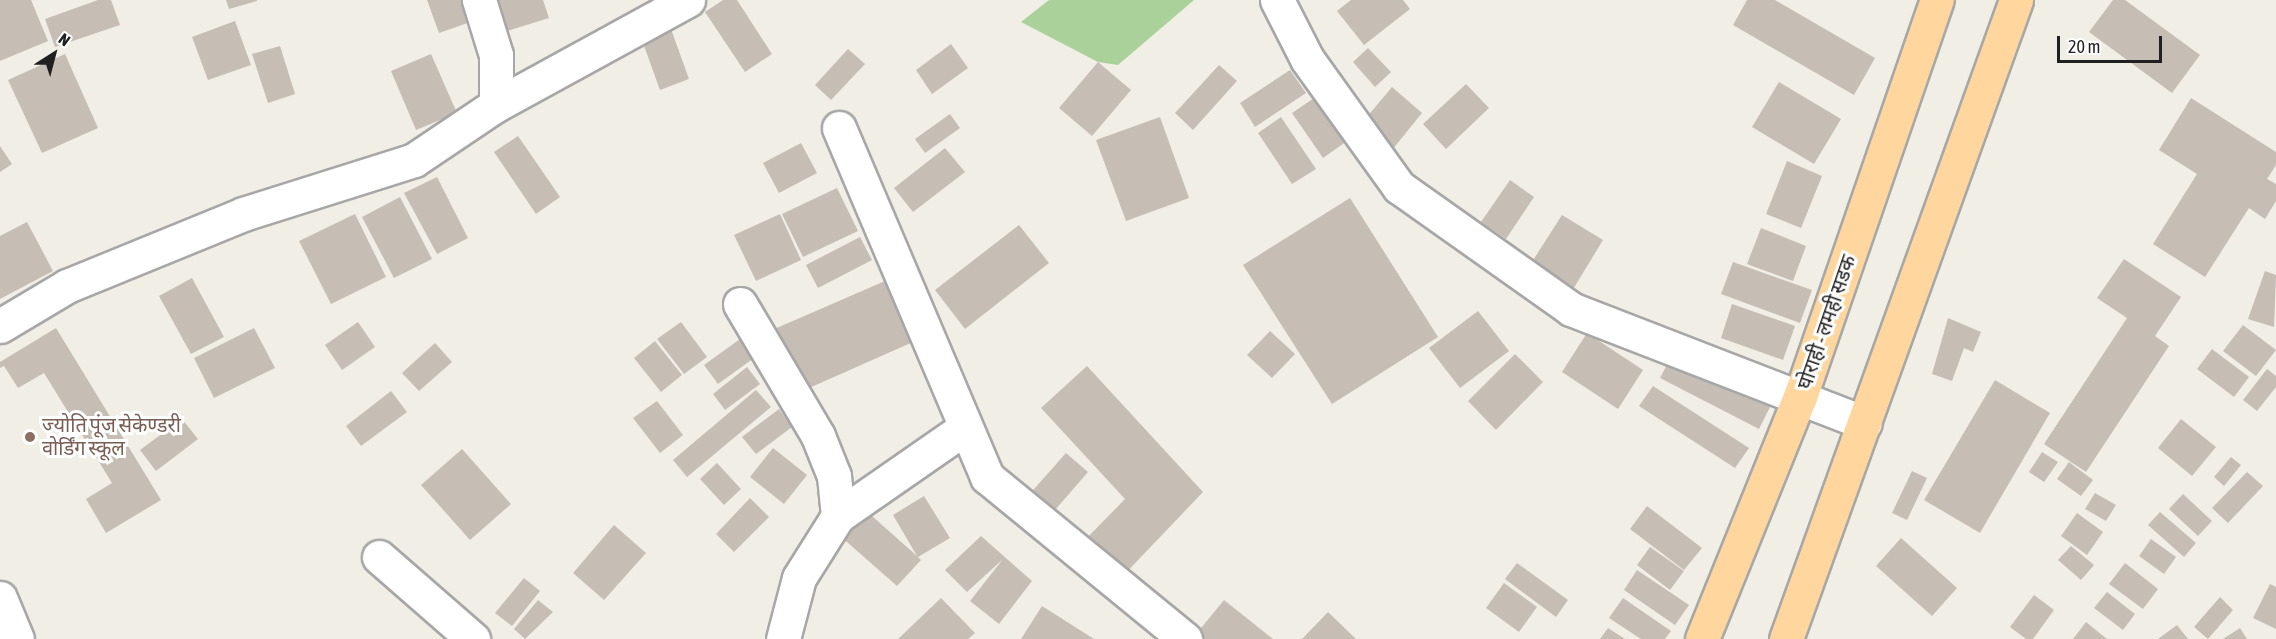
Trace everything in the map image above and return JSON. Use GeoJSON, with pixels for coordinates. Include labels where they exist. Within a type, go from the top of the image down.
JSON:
{"type":"FeatureCollection","features":[{"type":"Feature","properties":{"kind":"main road","name":"घोराही - लमही सडक"},"geometry":{"type":"LineString","coordinates":[[1702,639],[1800,397],[1936,0]]}},
{"type":"Feature","properties":{"kind":"main road"},"geometry":{"type":"LineString","coordinates":[[1786,639],[2016,0]]}},
{"type":"Feature","properties":{"kind":"street"},"geometry":{"type":"LineString","coordinates":[[479,0],[496,55],[496,105]]}},
{"type":"Feature","properties":{"kind":"street"},"geometry":{"type":"LineString","coordinates":[[0,326],[67,286],[243,214],[414,160],[496,105],[688,0]]}},
{"type":"Feature","properties":{"kind":"street"},"geometry":{"type":"LineString","coordinates":[[1278,0],[1307,59],[1399,187],[1571,309],[1865,423]]}},
{"type":"Feature","properties":{"kind":"street"},"geometry":{"type":"LineString","coordinates":[[839,128],[963,429],[987,477],[1185,639]]}},
{"type":"Feature","properties":{"kind":"street"},"geometry":{"type":"LineString","coordinates":[[740,304],[818,436],[834,476],[838,516]]}},
{"type":"Feature","properties":{"kind":"street"},"geometry":{"type":"LineString","coordinates":[[783,639],[800,578],[838,516],[963,429]]}},
{"type":"Feature","properties":{"kind":"street"},"geometry":{"type":"LineString","coordinates":[[379,557],[473,639]]}},
{"type":"Feature","properties":{"kind":"street"},"geometry":{"type":"LineString","coordinates":[[0,598],[17,639]]}},
{"type":"Feature","properties":{"kind":"green space"},"geometry":{"type":"Polygon","coordinates":[[[1049,0],[1194,0],[1118,65],[1098,62],[1021,22],[1049,0]]]}},
{"type":"Feature","properties":{"kind":"building"},"geometry":{"type":"Polygon","coordinates":[[[0,0],[31,0],[48,41],[0,61],[0,0]]]}},
{"type":"Feature","properties":{"kind":"building"},"geometry":{"type":"Polygon","coordinates":[[[98,0],[111,0],[120,25],[55,47],[45,19],[98,0]]]}},
{"type":"Feature","properties":{"kind":"building"},"geometry":{"type":"Polygon","coordinates":[[[226,0],[257,0],[257,1],[229,9],[226,0]]]}},
{"type":"Feature","properties":{"kind":"building"},"geometry":{"type":"Polygon","coordinates":[[[427,0],[473,0],[479,19],[439,33],[427,0]]]}},
{"type":"Feature","properties":{"kind":"building"},"geometry":{"type":"Polygon","coordinates":[[[497,0],[543,0],[549,18],[507,31],[497,0]]]}},
{"type":"Feature","properties":{"kind":"building"},"geometry":{"type":"Polygon","coordinates":[[[723,0],[737,0],[772,54],[745,72],[705,12],[723,0]]]}},
{"type":"Feature","properties":{"kind":"building"},"geometry":{"type":"Polygon","coordinates":[[[1351,0],[1403,0],[1410,9],[1364,45],[1337,11],[1351,0]]]}},
{"type":"Feature","properties":{"kind":"building"},"geometry":{"type":"Polygon","coordinates":[[[1747,0],[1775,0],[1875,58],[1854,95],[1733,25],[1747,0]]]}},
{"type":"Feature","properties":{"kind":"building"},"geometry":{"type":"Polygon","coordinates":[[[2113,0],[2125,0],[2200,55],[2172,93],[2089,32],[2113,0]]]}},
{"type":"Feature","properties":{"kind":"building"},"geometry":{"type":"Polygon","coordinates":[[[667,18],[689,79],[660,90],[638,29],[667,18]]]}},
{"type":"Feature","properties":{"kind":"building"},"geometry":{"type":"Polygon","coordinates":[[[235,21],[251,65],[208,80],[192,37],[235,21]]]}},
{"type":"Feature","properties":{"kind":"building"},"geometry":{"type":"Polygon","coordinates":[[[951,44],[968,68],[932,94],[916,70],[951,44]]]}},
{"type":"Feature","properties":{"kind":"building"},"geometry":{"type":"Polygon","coordinates":[[[280,46],[295,94],[268,103],[252,54],[280,46]]]}},
{"type":"Feature","properties":{"kind":"building"},"geometry":{"type":"Polygon","coordinates":[[[1368,48],[1391,72],[1375,87],[1353,62],[1368,48]]]}},
{"type":"Feature","properties":{"kind":"building"},"geometry":{"type":"Polygon","coordinates":[[[848,49],[865,64],[831,100],[815,85],[848,49]]]}},
{"type":"Feature","properties":{"kind":"building"},"geometry":{"type":"Polygon","coordinates":[[[65,54],[98,128],[42,153],[8,80],[65,54]]]}},
{"type":"Feature","properties":{"kind":"building"},"geometry":{"type":"Polygon","coordinates":[[[431,54],[457,113],[416,130],[391,71],[431,54]]]}},
{"type":"Feature","properties":{"kind":"building"},"geometry":{"type":"Polygon","coordinates":[[[1098,62],[1131,90],[1092,136],[1059,108],[1098,62]]]}},
{"type":"Feature","properties":{"kind":"building"},"geometry":{"type":"Polygon","coordinates":[[[1219,65],[1237,81],[1193,130],[1175,113],[1219,65]]]}},
{"type":"Feature","properties":{"kind":"building"},"geometry":{"type":"Polygon","coordinates":[[[1290,70],[1306,93],[1255,127],[1240,103],[1290,70]]]}},
{"type":"Feature","properties":{"kind":"building"},"geometry":{"type":"Polygon","coordinates":[[[1779,82],[1841,119],[1814,164],[1752,127],[1779,82]]]}},
{"type":"Feature","properties":{"kind":"building"},"geometry":{"type":"Polygon","coordinates":[[[1466,84],[1489,108],[1446,149],[1423,124],[1466,84]]]}},
{"type":"Feature","properties":{"kind":"building"},"geometry":{"type":"Polygon","coordinates":[[[1392,87],[1422,113],[1392,150],[1361,124],[1392,87]]]}},
{"type":"Feature","properties":{"kind":"building"},"geometry":{"type":"Polygon","coordinates":[[[1323,92],[1354,136],[1323,158],[1292,113],[1323,92]]]}},
{"type":"Feature","properties":{"kind":"building"},"geometry":{"type":"Polygon","coordinates":[[[2191,98],[2276,152],[2276,165],[2267,179],[2276,184],[2276,201],[2265,219],[2249,208],[2205,277],[2153,244],[2197,174],[2159,150],[2191,98]]]}},
{"type":"Feature","properties":{"kind":"building"},"geometry":{"type":"Polygon","coordinates":[[[950,114],[960,128],[925,153],[915,139],[950,114]]]}},
{"type":"Feature","properties":{"kind":"building"},"geometry":{"type":"Polygon","coordinates":[[[1160,117],[1189,198],[1126,221],[1096,140],[1160,117]]]}},
{"type":"Feature","properties":{"kind":"building"},"geometry":{"type":"Polygon","coordinates":[[[1281,117],[1316,169],[1292,184],[1258,133],[1281,117]]]}},
{"type":"Feature","properties":{"kind":"building"},"geometry":{"type":"Polygon","coordinates":[[[518,136],[560,197],[536,214],[494,152],[518,136]]]}},
{"type":"Feature","properties":{"kind":"building"},"geometry":{"type":"Polygon","coordinates":[[[801,143],[817,173],[779,193],[763,163],[801,143]]]}},
{"type":"Feature","properties":{"kind":"building"},"geometry":{"type":"Polygon","coordinates":[[[0,146],[12,164],[0,172],[0,146]]]}},
{"type":"Feature","properties":{"kind":"building"},"geometry":{"type":"Polygon","coordinates":[[[945,148],[965,172],[913,212],[894,188],[945,148]]]}},
{"type":"Feature","properties":{"kind":"building"},"geometry":{"type":"Polygon","coordinates":[[[1787,161],[1822,176],[1801,228],[1766,214],[1787,161]]]}},
{"type":"Feature","properties":{"kind":"building"},"geometry":{"type":"Polygon","coordinates":[[[437,177],[468,238],[437,254],[404,193],[437,177]]]}},
{"type":"Feature","properties":{"kind":"building"},"geometry":{"type":"Polygon","coordinates":[[[1510,180],[1534,197],[1506,239],[1481,222],[1510,180]]]}},
{"type":"Feature","properties":{"kind":"building"},"geometry":{"type":"Polygon","coordinates":[[[837,188],[858,231],[803,257],[782,214],[837,188]]]}},
{"type":"Feature","properties":{"kind":"building"},"geometry":{"type":"Polygon","coordinates":[[[400,197],[432,259],[394,278],[362,217],[400,197]]]}},
{"type":"Feature","properties":{"kind":"building"},"geometry":{"type":"Polygon","coordinates":[[[1350,198],[1438,337],[1332,404],[1243,265],[1350,198]]]}},
{"type":"Feature","properties":{"kind":"building"},"geometry":{"type":"Polygon","coordinates":[[[355,214],[386,277],[331,304],[299,241],[355,214]]]}},
{"type":"Feature","properties":{"kind":"building"},"geometry":{"type":"Polygon","coordinates":[[[780,214],[801,260],[756,281],[734,235],[780,214]]]}},
{"type":"Feature","properties":{"kind":"building"},"geometry":{"type":"Polygon","coordinates":[[[1562,215],[1603,240],[1572,291],[1530,265],[1562,215]]]}},
{"type":"Feature","properties":{"kind":"building"},"geometry":{"type":"Polygon","coordinates":[[[27,222],[53,271],[0,299],[0,236],[27,222]]]}},
{"type":"Feature","properties":{"kind":"building"},"geometry":{"type":"Polygon","coordinates":[[[1019,225],[1049,263],[965,329],[935,290],[1019,225]]]}},
{"type":"Feature","properties":{"kind":"building"},"geometry":{"type":"Polygon","coordinates":[[[1761,228],[1806,246],[1793,281],[1747,264],[1761,228]]]}},
{"type":"Feature","properties":{"kind":"building"},"geometry":{"type":"Polygon","coordinates":[[[860,237],[872,260],[818,288],[806,265],[860,237]]]}},
{"type":"Feature","properties":{"kind":"building"},"geometry":{"type":"Polygon","coordinates":[[[2124,259],[2181,297],[2155,336],[2169,346],[2086,472],[2044,444],[2127,318],[2097,298],[2124,259]]]}},
{"type":"Feature","properties":{"kind":"building"},"geometry":{"type":"Polygon","coordinates":[[[1733,262],[1812,290],[1800,323],[1721,294],[1733,262]]]}},
{"type":"Feature","properties":{"kind":"building"},"geometry":{"type":"Polygon","coordinates":[[[2265,271],[2276,275],[2274,327],[2248,319],[2265,271]]]}},
{"type":"Feature","properties":{"kind":"building"},"geometry":{"type":"Polygon","coordinates":[[[192,278],[224,337],[191,354],[159,296],[192,278]]]}},
{"type":"Feature","properties":{"kind":"building"},"geometry":{"type":"Polygon","coordinates":[[[885,281],[913,342],[800,392],[772,330],[885,281]]]}},
{"type":"Feature","properties":{"kind":"building"},"geometry":{"type":"Polygon","coordinates":[[[1732,304],[1795,326],[1783,360],[1721,338],[1732,304]]]}},
{"type":"Feature","properties":{"kind":"building"},"geometry":{"type":"Polygon","coordinates":[[[1478,311],[1509,351],[1460,388],[1429,348],[1478,311]]]}},
{"type":"Feature","properties":{"kind":"building"},"geometry":{"type":"Polygon","coordinates":[[[1948,318],[1981,332],[1973,352],[1964,348],[1952,381],[1932,374],[1948,318]]]}},
{"type":"Feature","properties":{"kind":"building"},"geometry":{"type":"Polygon","coordinates":[[[358,322],[375,347],[342,370],[325,345],[358,322]]]}},
{"type":"Feature","properties":{"kind":"building"},"geometry":{"type":"Polygon","coordinates":[[[681,322],[707,357],[684,374],[657,339],[681,322]]]}},
{"type":"Feature","properties":{"kind":"building"},"geometry":{"type":"Polygon","coordinates":[[[2243,325],[2276,350],[2256,376],[2223,351],[2243,325]]]}},
{"type":"Feature","properties":{"kind":"building"},"geometry":{"type":"Polygon","coordinates":[[[56,328],[161,500],[106,533],[86,499],[112,483],[44,373],[18,388],[4,366],[0,368],[0,362],[56,328]]]}},
{"type":"Feature","properties":{"kind":"building"},"geometry":{"type":"Polygon","coordinates":[[[254,328],[275,368],[214,398],[194,358],[254,328]]]}},
{"type":"Feature","properties":{"kind":"building"},"geometry":{"type":"Polygon","coordinates":[[[1270,331],[1295,354],[1272,378],[1247,355],[1270,331]]]}},
{"type":"Feature","properties":{"kind":"building"},"geometry":{"type":"Polygon","coordinates":[[[1587,333],[1643,370],[1618,409],[1562,372],[1587,333]]]}},
{"type":"Feature","properties":{"kind":"building"},"geometry":{"type":"Polygon","coordinates":[[[740,339],[754,358],[718,384],[704,365],[740,339]]]}},
{"type":"Feature","properties":{"kind":"building"},"geometry":{"type":"Polygon","coordinates":[[[655,341],[682,375],[661,392],[634,358],[655,341]]]}},
{"type":"Feature","properties":{"kind":"building"},"geometry":{"type":"Polygon","coordinates":[[[435,343],[452,362],[419,391],[402,373],[435,343]]]}},
{"type":"Feature","properties":{"kind":"building"},"geometry":{"type":"Polygon","coordinates":[[[2212,349],[2249,377],[2234,397],[2197,369],[2212,349]]]}},
{"type":"Feature","properties":{"kind":"building"},"geometry":{"type":"Polygon","coordinates":[[[1515,354],[1543,382],[1496,430],[1468,401],[1515,354]]]}},
{"type":"Feature","properties":{"kind":"building"},"geometry":{"type":"Polygon","coordinates":[[[1672,355],[1771,405],[1759,429],[1660,378],[1672,355]]]}},
{"type":"Feature","properties":{"kind":"building"},"geometry":{"type":"Polygon","coordinates":[[[1087,366],[1203,492],[1120,579],[1082,543],[1125,499],[1041,408],[1087,366]]]}},
{"type":"Feature","properties":{"kind":"building"},"geometry":{"type":"Polygon","coordinates":[[[747,367],[760,384],[725,410],[713,394],[747,367]]]}},
{"type":"Feature","properties":{"kind":"building"},"geometry":{"type":"Polygon","coordinates":[[[2267,369],[2276,376],[2276,387],[2257,411],[2243,400],[2267,369]]]}},
{"type":"Feature","properties":{"kind":"building"},"geometry":{"type":"Polygon","coordinates":[[[1995,380],[2050,413],[1980,533],[1924,500],[1995,380]]]}},
{"type":"Feature","properties":{"kind":"building"},"geometry":{"type":"Polygon","coordinates":[[[1653,386],[1749,448],[1735,468],[1639,406],[1653,386]]]}},
{"type":"Feature","properties":{"kind":"building"},"geometry":{"type":"Polygon","coordinates":[[[756,390],[771,407],[687,477],[673,460],[756,390]]]}},
{"type":"Feature","properties":{"kind":"building"},"geometry":{"type":"Polygon","coordinates":[[[391,391],[407,412],[361,446],[346,426],[391,391]]]}},
{"type":"Feature","properties":{"kind":"building"},"geometry":{"type":"Polygon","coordinates":[[[657,401],[683,435],[660,453],[633,418],[657,401]]]}},
{"type":"Feature","properties":{"kind":"building"},"geometry":{"type":"Polygon","coordinates":[[[779,409],[792,427],[756,454],[742,437],[779,409]]]}},
{"type":"Feature","properties":{"kind":"building"},"geometry":{"type":"Polygon","coordinates":[[[182,419],[198,439],[156,471],[140,450],[182,419]]]}},
{"type":"Feature","properties":{"kind":"building"},"geometry":{"type":"Polygon","coordinates":[[[2181,419],[2216,447],[2192,476],[2158,448],[2181,419]]]}},
{"type":"Feature","properties":{"kind":"building"},"geometry":{"type":"Polygon","coordinates":[[[773,448],[807,475],[784,504],[750,477],[773,448]]]}},
{"type":"Feature","properties":{"kind":"building"},"geometry":{"type":"Polygon","coordinates":[[[462,449],[511,504],[470,540],[421,485],[462,449]]]}},
{"type":"Feature","properties":{"kind":"building"},"geometry":{"type":"Polygon","coordinates":[[[2042,452],[2058,462],[2044,482],[2029,472],[2042,452]]]}},
{"type":"Feature","properties":{"kind":"building"},"geometry":{"type":"Polygon","coordinates":[[[1066,453],[1088,472],[1049,517],[1027,497],[1066,453]]]}},
{"type":"Feature","properties":{"kind":"building"},"geometry":{"type":"Polygon","coordinates":[[[2231,457],[2241,465],[2224,486],[2214,477],[2231,457]]]}},
{"type":"Feature","properties":{"kind":"building"},"geometry":{"type":"Polygon","coordinates":[[[2069,462],[2093,480],[2081,496],[2057,479],[2069,462]]]}},
{"type":"Feature","properties":{"kind":"building"},"geometry":{"type":"Polygon","coordinates":[[[717,463],[741,489],[724,505],[700,479],[717,463]]]}},
{"type":"Feature","properties":{"kind":"building"},"geometry":{"type":"Polygon","coordinates":[[[1912,471],[1927,478],[1907,520],[1892,513],[1912,471]]]}},
{"type":"Feature","properties":{"kind":"building"},"geometry":{"type":"Polygon","coordinates":[[[2247,472],[2263,486],[2228,523],[2212,508],[2247,472]]]}},
{"type":"Feature","properties":{"kind":"building"},"geometry":{"type":"Polygon","coordinates":[[[2095,493],[2116,505],[2106,521],[2085,509],[2095,493]]]}},
{"type":"Feature","properties":{"kind":"building"},"geometry":{"type":"Polygon","coordinates":[[[2183,494],[2212,521],[2198,536],[2169,509],[2183,494]]]}},
{"type":"Feature","properties":{"kind":"building"},"geometry":{"type":"Polygon","coordinates":[[[924,496],[950,538],[918,557],[921,560],[897,586],[839,535],[863,508],[917,556],[893,515],[924,496]]]}},
{"type":"Feature","properties":{"kind":"building"},"geometry":{"type":"Polygon","coordinates":[[[750,498],[769,517],[734,552],[716,534],[750,498]]]}},
{"type":"Feature","properties":{"kind":"building"},"geometry":{"type":"Polygon","coordinates":[[[1647,506],[1702,548],[1684,570],[1630,529],[1647,506]]]}},
{"type":"Feature","properties":{"kind":"building"},"geometry":{"type":"Polygon","coordinates":[[[2160,512],[2196,543],[2184,557],[2148,525],[2160,512]]]}},
{"type":"Feature","properties":{"kind":"building"},"geometry":{"type":"Polygon","coordinates":[[[2077,513],[2103,532],[2087,555],[2061,536],[2077,513]]]}},
{"type":"Feature","properties":{"kind":"building"},"geometry":{"type":"Polygon","coordinates":[[[614,525],[646,553],[604,600],[573,573],[614,525]]]}},
{"type":"Feature","properties":{"kind":"building"},"geometry":{"type":"Polygon","coordinates":[[[981,536],[1032,581],[999,624],[970,601],[1003,559],[967,592],[945,570],[981,536]]]}},
{"type":"Feature","properties":{"kind":"building"},"geometry":{"type":"Polygon","coordinates":[[[1901,538],[1957,588],[1932,616],[1876,566],[1901,538]]]}},
{"type":"Feature","properties":{"kind":"building"},"geometry":{"type":"Polygon","coordinates":[[[2151,539],[2176,557],[2164,574],[2139,556],[2151,539]]]}},
{"type":"Feature","properties":{"kind":"building"},"geometry":{"type":"Polygon","coordinates":[[[2071,546],[2094,565],[2081,580],[2058,560],[2071,546]]]}},
{"type":"Feature","properties":{"kind":"building"},"geometry":{"type":"Polygon","coordinates":[[[1650,547],[1684,571],[1670,590],[1637,565],[1650,547]]]}},
{"type":"Feature","properties":{"kind":"building"},"geometry":{"type":"Polygon","coordinates":[[[1517,563],[1568,600],[1556,617],[1505,579],[1517,563]]]}},
{"type":"Feature","properties":{"kind":"building"},"geometry":{"type":"Polygon","coordinates":[[[2125,563],[2158,589],[2143,609],[2109,584],[2125,563]]]}},
{"type":"Feature","properties":{"kind":"building"},"geometry":{"type":"Polygon","coordinates":[[[1637,570],[1689,605],[1675,625],[1624,590],[1637,570]]]}},
{"type":"Feature","properties":{"kind":"building"},"geometry":{"type":"Polygon","coordinates":[[[524,578],[540,591],[512,626],[495,613],[524,578]]]}},
{"type":"Feature","properties":{"kind":"building"},"geometry":{"type":"Polygon","coordinates":[[[1504,583],[1537,607],[1519,632],[1486,608],[1504,583]]]}},
{"type":"Feature","properties":{"kind":"building"},"geometry":{"type":"Polygon","coordinates":[[[2270,584],[2276,587],[2276,629],[2253,618],[2270,584]]]}},
{"type":"Feature","properties":{"kind":"building"},"geometry":{"type":"Polygon","coordinates":[[[2107,592],[2135,614],[2123,630],[2094,608],[2107,592]]]}},
{"type":"Feature","properties":{"kind":"building"},"geometry":{"type":"Polygon","coordinates":[[[2034,595],[2054,610],[2033,639],[2026,639],[2010,627],[2034,595]]]}},
{"type":"Feature","properties":{"kind":"building"},"geometry":{"type":"Polygon","coordinates":[[[2220,597],[2233,610],[2208,639],[2194,627],[2220,597]]]}},
{"type":"Feature","properties":{"kind":"building"},"geometry":{"type":"Polygon","coordinates":[[[941,598],[975,633],[968,639],[898,639],[941,598]]]}},
{"type":"Feature","properties":{"kind":"building"},"geometry":{"type":"Polygon","coordinates":[[[1623,598],[1671,631],[1665,639],[1641,639],[1609,618],[1623,598]]]}},
{"type":"Feature","properties":{"kind":"building"},"geometry":{"type":"Polygon","coordinates":[[[538,600],[553,612],[525,639],[514,629],[538,600]]]}},
{"type":"Feature","properties":{"kind":"building"},"geometry":{"type":"Polygon","coordinates":[[[1224,600],[1273,639],[1204,639],[1197,633],[1224,600]]]}},
{"type":"Feature","properties":{"kind":"building"},"geometry":{"type":"Polygon","coordinates":[[[1042,606],[1094,639],[1021,639],[1042,606]]]}},
{"type":"Feature","properties":{"kind":"building"},"geometry":{"type":"Polygon","coordinates":[[[1328,612],[1356,639],[1302,639],[1328,612]]]}},
{"type":"Feature","properties":{"kind":"building"},"geometry":{"type":"Polygon","coordinates":[[[2086,622],[2107,639],[2073,639],[2086,622]]]}},
{"type":"Feature","properties":{"kind":"building"},"geometry":{"type":"Polygon","coordinates":[[[2177,625],[2188,639],[2158,639],[2177,625]]]}},
{"type":"Feature","properties":{"kind":"building"},"geometry":{"type":"Polygon","coordinates":[[[1608,628],[1625,639],[1600,639],[1608,628]]]}},
{"type":"Feature","properties":{"kind":"building"},"geometry":{"type":"Polygon","coordinates":[[[2240,628],[2247,639],[2223,639],[2240,628]]]}},
{"type":"Feature","properties":{"kind":"place","name":"ज्योति पूंज सेकेण्डरी वोर्डिंग स्कूल"},"geometry":{"type":"Point","coordinates":[30,437]}}]}
